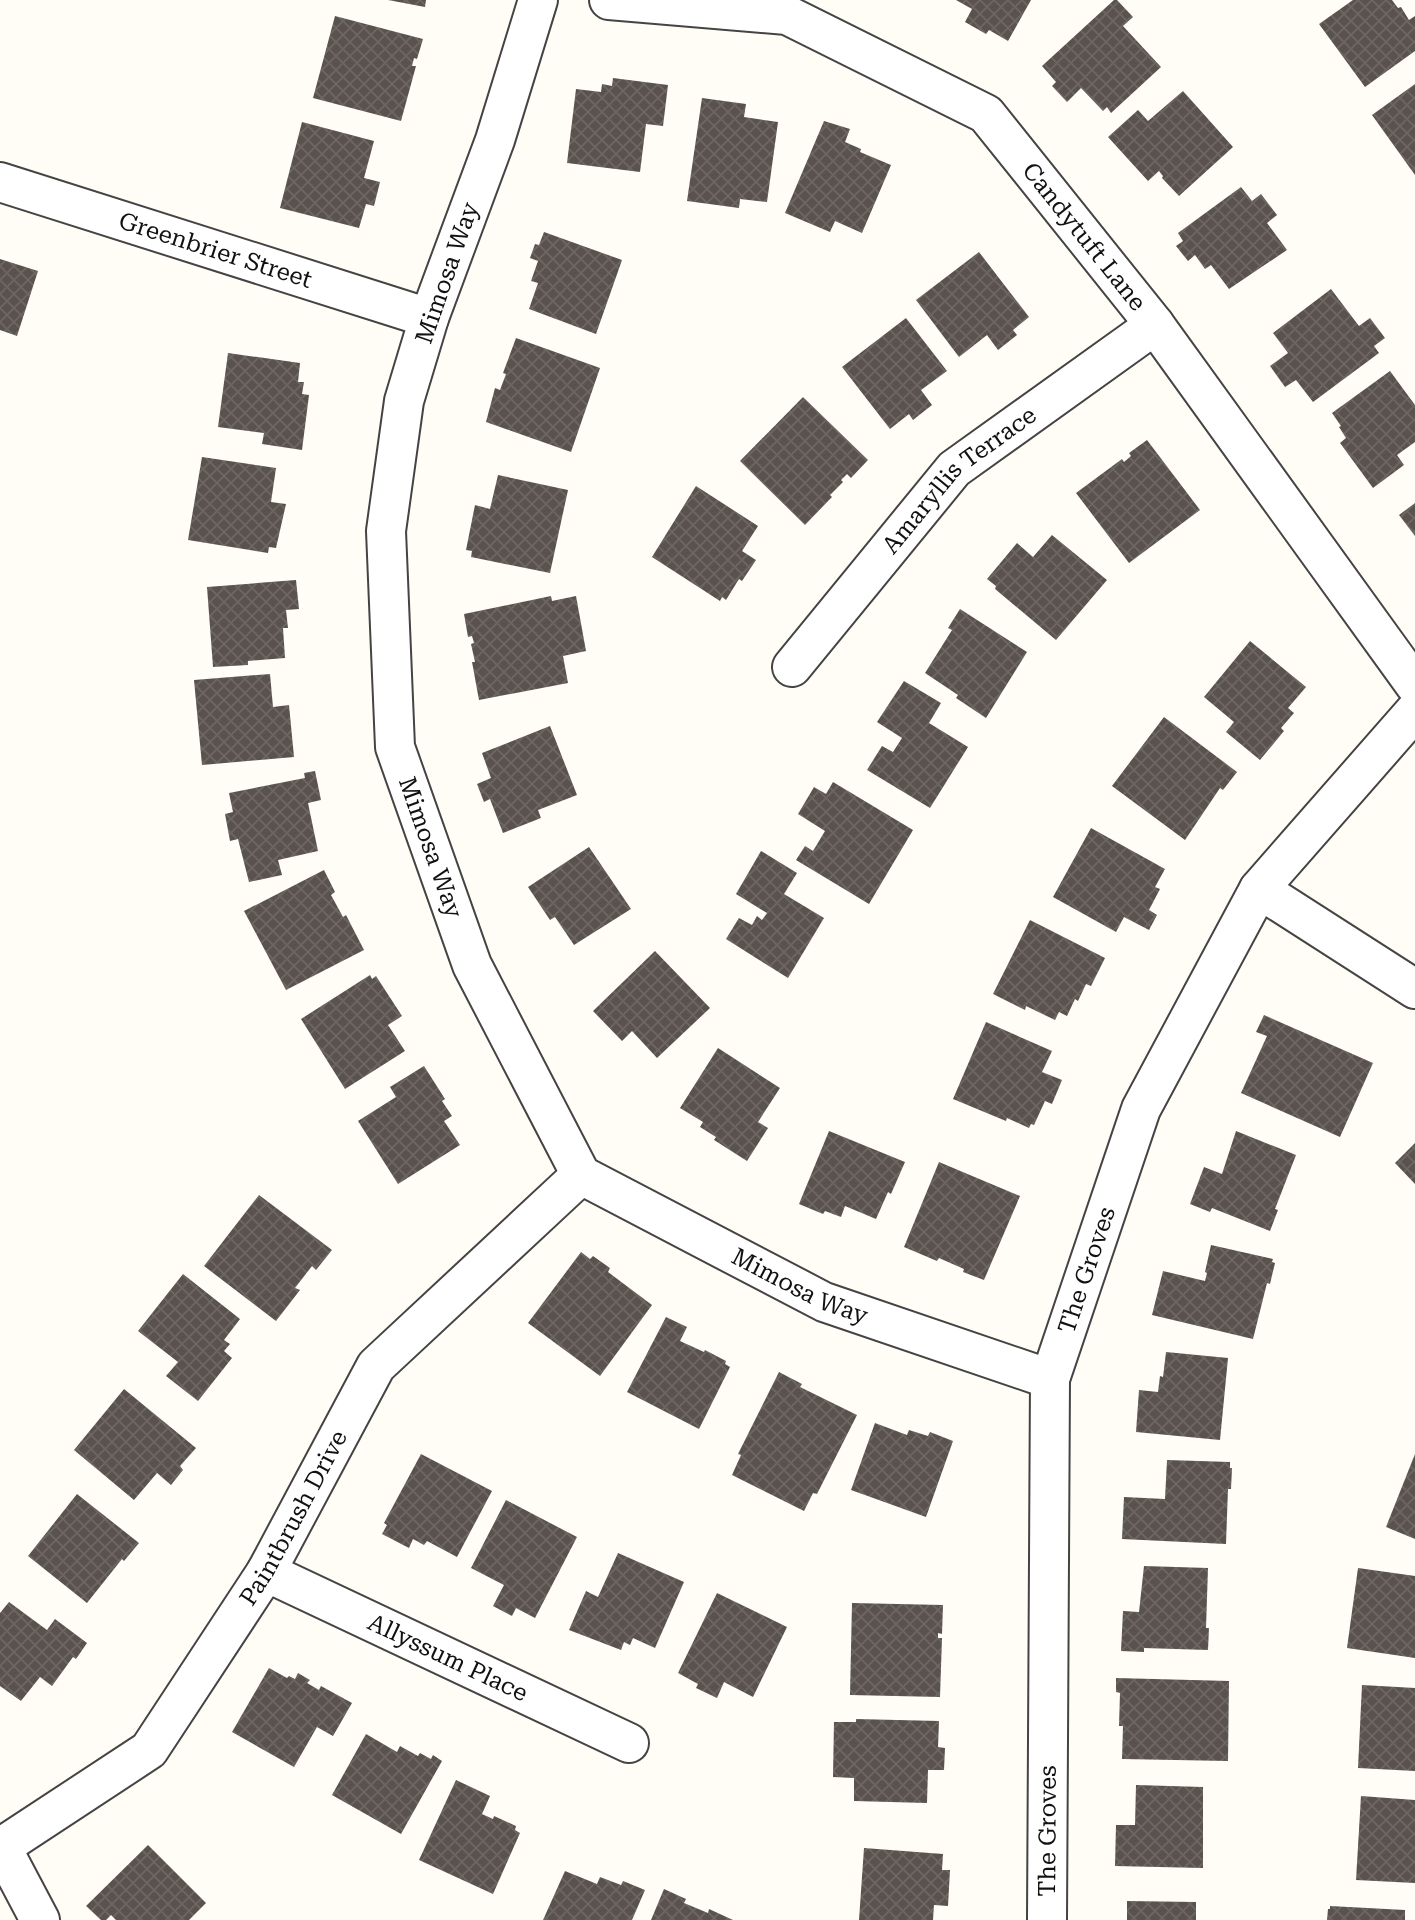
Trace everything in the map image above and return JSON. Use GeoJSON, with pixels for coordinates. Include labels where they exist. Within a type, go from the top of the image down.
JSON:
{"type":"FeatureCollection","features":[{"type":"Feature","properties":{"kind":"street","name":"Mimosa Way"},"geometry":{"type":"LineString","coordinates":[[538,0],[495,140],[429,318],[404,401],[386,531],[395,747],[472,965],[580,1175],[824,1302],[1050,1379]]}},
{"type":"Feature","properties":{"kind":"street","name":"Candytuft Lane"},"geometry":{"type":"LineString","coordinates":[[609,0],[787,16],[986,114],[1156,325],[1415,685]]}},
{"type":"Feature","properties":{"kind":"street","name":"Greenbrier Street"},"geometry":{"type":"LineString","coordinates":[[0,182],[429,318]]}},
{"type":"Feature","properties":{"kind":"street","name":"Amaryllis Terrace"},"geometry":{"type":"LineString","coordinates":[[792,667],[954,469],[1156,325]]}},
{"type":"Feature","properties":{"kind":"street","name":"The Groves"},"geometry":{"type":"LineString","coordinates":[[1047,1920],[1050,1379],[1141,1109],[1259,889],[1415,710]]}},
{"type":"Feature","properties":{"kind":"street"},"geometry":{"type":"LineString","coordinates":[[1259,889],[1415,989]]}},
{"type":"Feature","properties":{"kind":"street","name":"Paintbrush Drive"},"geometry":{"type":"LineString","coordinates":[[1,1848],[149,1750],[266,1572],[376,1366],[580,1175]]}},
{"type":"Feature","properties":{"kind":"street","name":"Allyssum Place"},"geometry":{"type":"LineString","coordinates":[[266,1572],[629,1743]]}},
{"type":"Feature","properties":{"kind":"street"},"geometry":{"type":"LineString","coordinates":[[1,1848],[40,1920]]}},
{"type":"Feature","properties":{"kind":"building"},"geometry":{"type":"Polygon","coordinates":[[[388,0],[426,0],[425,7],[388,0]]]}},
{"type":"Feature","properties":{"kind":"building"},"geometry":{"type":"Polygon","coordinates":[[[956,0],[1031,0],[1008,41],[989,30],[986,34],[965,22],[972,9],[956,0]]]}},
{"type":"Feature","properties":{"kind":"building"},"geometry":{"type":"Polygon","coordinates":[[[1114,0],[1133,17],[1123,26],[1161,67],[1111,113],[1107,107],[1103,111],[1081,88],[1067,102],[1052,86],[1056,82],[1042,66],[1114,0]]]}},
{"type":"Feature","properties":{"kind":"building"},"geometry":{"type":"Polygon","coordinates":[[[1353,0],[1392,0],[1398,8],[1401,7],[1409,20],[1415,16],[1415,51],[1365,87],[1319,24],[1353,0]]]}},
{"type":"Feature","properties":{"kind":"building"},"geometry":{"type":"Polygon","coordinates":[[[335,16],[423,39],[417,59],[414,58],[412,66],[416,66],[401,121],[313,98],[335,16]]]}},
{"type":"Feature","properties":{"kind":"building"},"geometry":{"type":"Polygon","coordinates":[[[613,78],[668,85],[663,126],[646,124],[640,172],[567,163],[576,89],[601,92],[602,84],[612,86],[613,78]]]}},
{"type":"Feature","properties":{"kind":"building"},"geometry":{"type":"Polygon","coordinates":[[[1415,84],[1415,175],[1372,115],[1415,84]]]}},
{"type":"Feature","properties":{"kind":"building"},"geometry":{"type":"Polygon","coordinates":[[[1183,91],[1233,147],[1179,196],[1159,171],[1148,181],[1108,137],[1138,110],[1148,121],[1183,91]]]}},
{"type":"Feature","properties":{"kind":"building"},"geometry":{"type":"Polygon","coordinates":[[[702,98],[746,104],[744,117],[778,122],[767,202],[740,199],[739,208],[687,201],[702,98]]]}},
{"type":"Feature","properties":{"kind":"building"},"geometry":{"type":"Polygon","coordinates":[[[824,121],[850,129],[845,142],[861,149],[860,152],[891,165],[862,233],[835,221],[830,232],[785,213],[824,121]]]}},
{"type":"Feature","properties":{"kind":"building"},"geometry":{"type":"Polygon","coordinates":[[[302,122],[374,141],[364,178],[380,182],[374,206],[366,204],[359,228],[280,208],[302,122]]]}},
{"type":"Feature","properties":{"kind":"building"},"geometry":{"type":"Polygon","coordinates":[[[1241,187],[1252,201],[1261,194],[1277,215],[1267,223],[1287,250],[1229,289],[1211,265],[1205,269],[1195,255],[1188,261],[1176,246],[1183,241],[1178,233],[1241,187]]]}},
{"type":"Feature","properties":{"kind":"building"},"geometry":{"type":"Polygon","coordinates":[[[544,232],[622,260],[596,334],[529,309],[538,283],[531,281],[538,261],[530,258],[535,244],[539,245],[544,232]]]}},
{"type":"Feature","properties":{"kind":"building"},"geometry":{"type":"Polygon","coordinates":[[[979,252],[1029,317],[1013,330],[1017,335],[998,350],[987,335],[959,357],[916,300],[979,252]]]}},
{"type":"Feature","properties":{"kind":"building"},"geometry":{"type":"Polygon","coordinates":[[[0,259],[38,271],[17,336],[0,330],[0,259]]]}},
{"type":"Feature","properties":{"kind":"building"},"geometry":{"type":"Polygon","coordinates":[[[1331,289],[1359,326],[1370,318],[1385,338],[1374,346],[1379,353],[1313,402],[1296,380],[1285,387],[1270,366],[1288,353],[1273,333],[1331,289]]]}},
{"type":"Feature","properties":{"kind":"building"},"geometry":{"type":"Polygon","coordinates":[[[906,318],[947,371],[921,390],[932,405],[913,420],[909,414],[890,429],[842,367],[906,318]]]}},
{"type":"Feature","properties":{"kind":"building"},"geometry":{"type":"Polygon","coordinates":[[[516,338],[600,368],[571,452],[486,422],[495,388],[500,390],[506,374],[503,373],[516,338]]]}},
{"type":"Feature","properties":{"kind":"building"},"geometry":{"type":"Polygon","coordinates":[[[228,353],[300,363],[298,382],[304,382],[302,394],[309,395],[302,450],[262,444],[264,433],[218,427],[228,353]]]}},
{"type":"Feature","properties":{"kind":"building"},"geometry":{"type":"Polygon","coordinates":[[[1390,371],[1415,405],[1415,442],[1397,455],[1404,465],[1373,488],[1340,443],[1346,438],[1332,413],[1390,371]]]}},
{"type":"Feature","properties":{"kind":"building"},"geometry":{"type":"Polygon","coordinates":[[[803,397],[868,460],[851,478],[847,474],[841,480],[843,482],[830,495],[832,497],[805,525],[740,461],[803,397]]]}},
{"type":"Feature","properties":{"kind":"building"},"geometry":{"type":"Polygon","coordinates":[[[1147,440],[1200,510],[1129,563],[1076,493],[1122,459],[1124,462],[1131,456],[1129,453],[1147,440]]]}},
{"type":"Feature","properties":{"kind":"building"},"geometry":{"type":"Polygon","coordinates":[[[202,457],[276,468],[271,502],[286,504],[276,548],[269,547],[268,553],[188,540],[202,457]]]}},
{"type":"Feature","properties":{"kind":"building"},"geometry":{"type":"Polygon","coordinates":[[[498,475],[568,490],[550,573],[471,557],[472,551],[466,550],[475,505],[490,509],[498,475]]]}},
{"type":"Feature","properties":{"kind":"building"},"geometry":{"type":"Polygon","coordinates":[[[696,486],[758,526],[742,551],[756,560],[742,581],[739,579],[726,600],[722,597],[720,601],[652,557],[696,486]]]}},
{"type":"Feature","properties":{"kind":"building"},"geometry":{"type":"Polygon","coordinates":[[[1415,503],[1415,536],[1399,515],[1415,503]]]}},
{"type":"Feature","properties":{"kind":"building"},"geometry":{"type":"Polygon","coordinates":[[[1052,535],[1107,580],[1056,640],[995,589],[996,586],[987,579],[1017,543],[1033,557],[1052,535]]]}},
{"type":"Feature","properties":{"kind":"building"},"geometry":{"type":"Polygon","coordinates":[[[296,580],[299,609],[286,610],[288,628],[283,628],[285,658],[248,661],[248,665],[213,667],[207,587],[296,580]]]}},
{"type":"Feature","properties":{"kind":"building"},"geometry":{"type":"Polygon","coordinates":[[[551,596],[552,601],[576,596],[586,651],[563,656],[568,683],[479,700],[472,662],[475,662],[471,644],[474,643],[472,636],[468,637],[464,614],[551,596]]]}},
{"type":"Feature","properties":{"kind":"building"},"geometry":{"type":"Polygon","coordinates":[[[960,609],[1027,652],[986,718],[925,673],[952,630],[948,628],[960,609]]]}},
{"type":"Feature","properties":{"kind":"building"},"geometry":{"type":"Polygon","coordinates":[[[1250,641],[1306,687],[1288,708],[1294,713],[1281,728],[1284,731],[1260,760],[1226,732],[1234,722],[1204,697],[1250,641]]]}},
{"type":"Feature","properties":{"kind":"building"},"geometry":{"type":"Polygon","coordinates":[[[270,674],[273,707],[289,705],[294,757],[202,765],[194,680],[270,674]]]}},
{"type":"Feature","properties":{"kind":"building"},"geometry":{"type":"Polygon","coordinates":[[[904,681],[941,703],[929,723],[968,747],[930,808],[867,770],[882,746],[893,752],[902,738],[877,722],[904,681]]]}},
{"type":"Feature","properties":{"kind":"building"},"geometry":{"type":"Polygon","coordinates":[[[1164,717],[1237,772],[1223,790],[1220,788],[1185,840],[1112,786],[1164,717]]]}},
{"type":"Feature","properties":{"kind":"building"},"geometry":{"type":"Polygon","coordinates":[[[550,726],[577,795],[538,810],[541,818],[503,833],[490,799],[484,802],[477,784],[491,778],[482,753],[550,726]]]}},
{"type":"Feature","properties":{"kind":"building"},"geometry":{"type":"Polygon","coordinates":[[[315,771],[321,800],[308,803],[318,851],[278,860],[282,875],[249,882],[238,839],[230,841],[225,814],[233,812],[229,793],[305,778],[304,773],[315,771]]]}},
{"type":"Feature","properties":{"kind":"building"},"geometry":{"type":"Polygon","coordinates":[[[833,782],[913,830],[869,904],[796,860],[805,846],[813,851],[825,831],[798,814],[814,787],[826,794],[833,782]]]}},
{"type":"Feature","properties":{"kind":"building"},"geometry":{"type":"Polygon","coordinates":[[[1091,828],[1165,869],[1155,887],[1160,889],[1149,910],[1157,915],[1149,930],[1124,917],[1116,932],[1053,897],[1091,828]]]}},
{"type":"Feature","properties":{"kind":"building"},"geometry":{"type":"Polygon","coordinates":[[[589,847],[631,909],[574,945],[555,917],[550,920],[528,887],[589,847]]]}},
{"type":"Feature","properties":{"kind":"building"},"geometry":{"type":"Polygon","coordinates":[[[761,851],[797,873],[784,894],[824,918],[788,978],[726,939],[739,918],[752,925],[757,916],[762,920],[767,913],[736,894],[761,851]]]}},
{"type":"Feature","properties":{"kind":"building"},"geometry":{"type":"Polygon","coordinates":[[[324,870],[335,892],[331,895],[343,917],[346,915],[364,950],[286,990],[244,911],[324,870]]]}},
{"type":"Feature","properties":{"kind":"building"},"geometry":{"type":"Polygon","coordinates":[[[1030,920],[1105,958],[1091,986],[1086,984],[1067,1016],[1059,1012],[1055,1020],[1026,1006],[1025,1010],[993,994],[1030,920]]]}},
{"type":"Feature","properties":{"kind":"building"},"geometry":{"type":"Polygon","coordinates":[[[655,951],[710,1008],[657,1058],[632,1031],[622,1041],[593,1011],[655,951]]]}},
{"type":"Feature","properties":{"kind":"building"},"geometry":{"type":"Polygon","coordinates":[[[370,975],[372,979],[376,976],[402,1016],[388,1025],[405,1051],[345,1089],[301,1019],[370,975]]]}},
{"type":"Feature","properties":{"kind":"building"},"geometry":{"type":"Polygon","coordinates":[[[1264,1015],[1373,1063],[1340,1137],[1241,1093],[1267,1036],[1256,1032],[1264,1015]]]}},
{"type":"Feature","properties":{"kind":"building"},"geometry":{"type":"Polygon","coordinates":[[[986,1022],[1052,1051],[1042,1072],[1062,1080],[1052,1104],[1045,1101],[1034,1125],[1031,1124],[1029,1128],[953,1099],[986,1022]]]}},
{"type":"Feature","properties":{"kind":"building"},"geometry":{"type":"Polygon","coordinates":[[[718,1048],[780,1088],[758,1122],[768,1128],[747,1161],[714,1140],[716,1137],[700,1127],[703,1122],[680,1108],[718,1048]]]}},
{"type":"Feature","properties":{"kind":"building"},"geometry":{"type":"Polygon","coordinates":[[[424,1066],[445,1099],[442,1101],[452,1116],[444,1121],[460,1145],[398,1184],[358,1121],[396,1097],[390,1087],[424,1066]]]}},
{"type":"Feature","properties":{"kind":"building"},"geometry":{"type":"Polygon","coordinates":[[[829,1131],[905,1162],[876,1219],[845,1206],[841,1217],[825,1211],[823,1214],[799,1204],[829,1131]]]}},
{"type":"Feature","properties":{"kind":"building"},"geometry":{"type":"Polygon","coordinates":[[[1236,1131],[1296,1155],[1275,1209],[1278,1210],[1270,1231],[1212,1208],[1210,1212],[1190,1204],[1204,1167],[1222,1174],[1236,1131]]]}},
{"type":"Feature","properties":{"kind":"building"},"geometry":{"type":"Polygon","coordinates":[[[1415,1143],[1415,1184],[1395,1163],[1415,1143]]]}},
{"type":"Feature","properties":{"kind":"building"},"geometry":{"type":"Polygon","coordinates":[[[939,1162],[1020,1196],[984,1280],[939,1258],[937,1261],[904,1247],[939,1162]]]}},
{"type":"Feature","properties":{"kind":"building"},"geometry":{"type":"Polygon","coordinates":[[[259,1195],[332,1250],[316,1270],[312,1266],[295,1288],[300,1290],[276,1321],[204,1266],[259,1195]]]}},
{"type":"Feature","properties":{"kind":"building"},"geometry":{"type":"Polygon","coordinates":[[[1211,1245],[1273,1259],[1272,1262],[1275,1263],[1270,1284],[1267,1283],[1253,1339],[1152,1315],[1163,1271],[1205,1281],[1211,1245]]]}},
{"type":"Feature","properties":{"kind":"building"},"geometry":{"type":"Polygon","coordinates":[[[581,1252],[590,1259],[593,1256],[610,1268],[608,1272],[652,1305],[600,1376],[528,1323],[581,1252]]]}},
{"type":"Feature","properties":{"kind":"building"},"geometry":{"type":"Polygon","coordinates":[[[183,1274],[240,1319],[224,1340],[230,1344],[224,1351],[232,1358],[198,1401],[166,1376],[178,1362],[138,1331],[183,1274]]]}},
{"type":"Feature","properties":{"kind":"building"},"geometry":{"type":"Polygon","coordinates":[[[666,1317],[687,1327],[680,1341],[704,1352],[705,1350],[726,1361],[725,1364],[730,1367],[699,1429],[627,1392],[666,1317]]]}},
{"type":"Feature","properties":{"kind":"building"},"geometry":{"type":"Polygon","coordinates":[[[1166,1352],[1228,1358],[1220,1440],[1136,1432],[1139,1390],[1158,1392],[1166,1352]]]}},
{"type":"Feature","properties":{"kind":"building"},"geometry":{"type":"Polygon","coordinates":[[[779,1372],[802,1384],[800,1387],[857,1415],[817,1494],[813,1493],[804,1511],[732,1475],[741,1455],[738,1454],[779,1372]]]}},
{"type":"Feature","properties":{"kind":"building"},"geometry":{"type":"Polygon","coordinates":[[[124,1389],[196,1448],[180,1466],[183,1470],[171,1485],[157,1473],[134,1500],[74,1450],[124,1389]]]}},
{"type":"Feature","properties":{"kind":"building"},"geometry":{"type":"Polygon","coordinates":[[[875,1423],[907,1435],[909,1430],[928,1436],[930,1432],[953,1441],[926,1517],[851,1490],[875,1423]]]}},
{"type":"Feature","properties":{"kind":"building"},"geometry":{"type":"Polygon","coordinates":[[[421,1454],[492,1491],[457,1557],[427,1541],[424,1545],[413,1539],[409,1548],[382,1534],[387,1525],[384,1523],[421,1454]]]}},
{"type":"Feature","properties":{"kind":"building"},"geometry":{"type":"Polygon","coordinates":[[[1415,1454],[1415,1539],[1386,1527],[1415,1454]]]}},
{"type":"Feature","properties":{"kind":"building"},"geometry":{"type":"Polygon","coordinates":[[[1167,1460],[1230,1462],[1231,1489],[1228,1489],[1226,1544],[1122,1539],[1124,1497],[1165,1499],[1167,1460]]]}},
{"type":"Feature","properties":{"kind":"building"},"geometry":{"type":"Polygon","coordinates":[[[77,1494],[139,1543],[124,1561],[122,1559],[87,1603],[28,1556],[77,1494]]]}},
{"type":"Feature","properties":{"kind":"building"},"geometry":{"type":"Polygon","coordinates":[[[506,1500],[577,1537],[535,1618],[516,1608],[512,1616],[493,1606],[504,1585],[471,1568],[506,1500]]]}},
{"type":"Feature","properties":{"kind":"building"},"geometry":{"type":"Polygon","coordinates":[[[618,1553],[684,1582],[655,1648],[633,1638],[630,1645],[624,1642],[621,1650],[569,1630],[586,1591],[598,1597],[618,1553]]]}},
{"type":"Feature","properties":{"kind":"building"},"geometry":{"type":"Polygon","coordinates":[[[1144,1566],[1208,1568],[1208,1650],[1144,1648],[1144,1652],[1121,1651],[1123,1611],[1139,1612],[1144,1566]]]}},
{"type":"Feature","properties":{"kind":"building"},"geometry":{"type":"Polygon","coordinates":[[[1358,1568],[1415,1576],[1415,1658],[1347,1648],[1358,1568]]]}},
{"type":"Feature","properties":{"kind":"building"},"geometry":{"type":"Polygon","coordinates":[[[717,1593],[787,1627],[753,1697],[724,1682],[717,1698],[696,1688],[698,1684],[678,1673],[717,1593]]]}},
{"type":"Feature","properties":{"kind":"building"},"geometry":{"type":"Polygon","coordinates":[[[9,1602],[47,1630],[55,1619],[87,1643],[52,1686],[40,1677],[21,1701],[0,1686],[0,1613],[9,1602]]]}},
{"type":"Feature","properties":{"kind":"building"},"geometry":{"type":"Polygon","coordinates":[[[852,1603],[943,1605],[942,1634],[938,1633],[938,1638],[942,1638],[940,1697],[850,1695],[852,1603]]]}},
{"type":"Feature","properties":{"kind":"building"},"geometry":{"type":"Polygon","coordinates":[[[269,1668],[287,1678],[289,1676],[295,1679],[298,1673],[310,1680],[307,1683],[319,1690],[321,1686],[352,1703],[333,1736],[317,1727],[294,1767],[232,1732],[269,1668]]]}},
{"type":"Feature","properties":{"kind":"building"},"geometry":{"type":"Polygon","coordinates":[[[1116,1678],[1229,1681],[1228,1761],[1122,1759],[1123,1726],[1119,1726],[1120,1693],[1116,1692],[1116,1678]]]}},
{"type":"Feature","properties":{"kind":"building"},"geometry":{"type":"Polygon","coordinates":[[[1362,1685],[1415,1688],[1415,1771],[1358,1768],[1362,1685]]]}},
{"type":"Feature","properties":{"kind":"building"},"geometry":{"type":"Polygon","coordinates":[[[856,1719],[939,1721],[938,1747],[945,1748],[944,1770],[928,1770],[927,1803],[854,1801],[854,1778],[833,1777],[834,1722],[856,1722],[856,1719]]]}},
{"type":"Feature","properties":{"kind":"building"},"geometry":{"type":"Polygon","coordinates":[[[366,1734],[397,1752],[400,1746],[418,1756],[420,1753],[431,1759],[433,1755],[442,1761],[401,1834],[332,1795],[366,1734]]]}},
{"type":"Feature","properties":{"kind":"building"},"geometry":{"type":"Polygon","coordinates":[[[456,1780],[490,1796],[482,1814],[493,1819],[494,1816],[516,1826],[515,1830],[520,1833],[493,1894],[419,1860],[456,1780]]]}},
{"type":"Feature","properties":{"kind":"building"},"geometry":{"type":"Polygon","coordinates":[[[1136,1785],[1203,1787],[1203,1868],[1115,1866],[1116,1825],[1135,1825],[1136,1785]]]}},
{"type":"Feature","properties":{"kind":"building"},"geometry":{"type":"Polygon","coordinates":[[[1361,1796],[1415,1800],[1415,1883],[1356,1880],[1361,1796]]]}},
{"type":"Feature","properties":{"kind":"building"},"geometry":{"type":"Polygon","coordinates":[[[148,1845],[206,1903],[189,1920],[116,1920],[111,1915],[106,1920],[101,1920],[86,1906],[148,1845]]]}},
{"type":"Feature","properties":{"kind":"building"},"geometry":{"type":"Polygon","coordinates":[[[864,1848],[943,1854],[942,1870],[950,1870],[948,1906],[934,1905],[933,1920],[859,1920],[864,1848]]]}},
{"type":"Feature","properties":{"kind":"building"},"geometry":{"type":"Polygon","coordinates":[[[565,1871],[597,1884],[600,1877],[621,1885],[623,1881],[645,1890],[632,1920],[543,1920],[565,1871]]]}},
{"type":"Feature","properties":{"kind":"building"},"geometry":{"type":"Polygon","coordinates":[[[664,1889],[686,1899],[684,1903],[708,1913],[709,1909],[733,1920],[651,1920],[664,1889]]]}},
{"type":"Feature","properties":{"kind":"building"},"geometry":{"type":"Polygon","coordinates":[[[1127,1901],[1196,1902],[1196,1920],[1127,1920],[1127,1901]]]}},
{"type":"Feature","properties":{"kind":"building"},"geometry":{"type":"Polygon","coordinates":[[[1330,1906],[1405,1910],[1405,1920],[1327,1920],[1330,1906]]]}}]}
